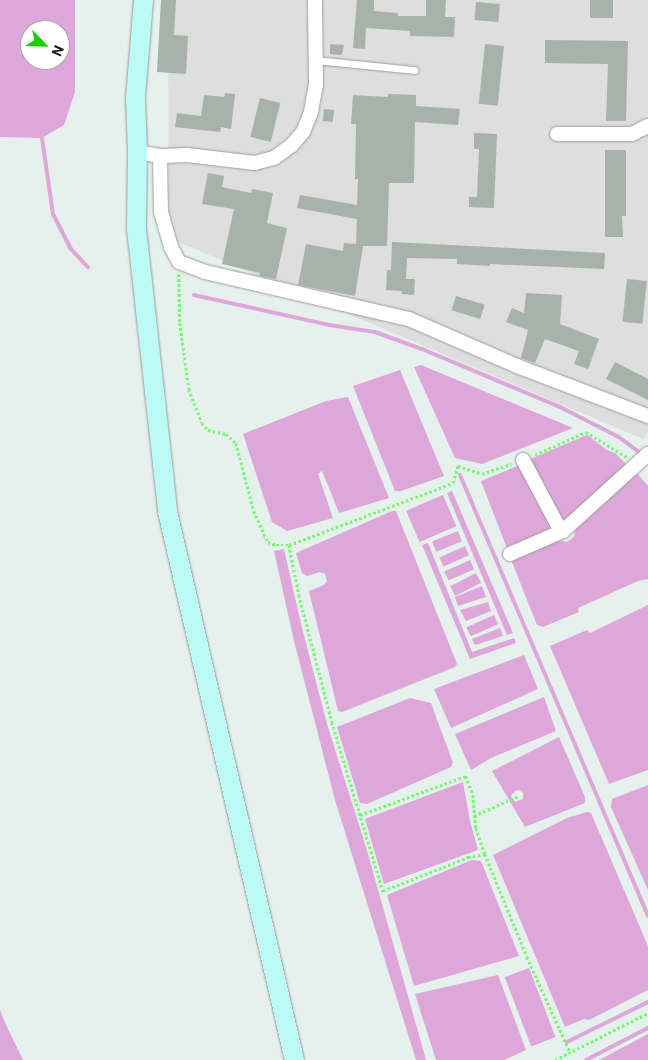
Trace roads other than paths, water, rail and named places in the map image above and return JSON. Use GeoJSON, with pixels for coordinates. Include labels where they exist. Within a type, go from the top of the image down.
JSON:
{"type":"FeatureCollection","features":[{"type":"Feature","properties":{"kind":"main road"},"geometry":{"type":"LineString","coordinates":[[143,0],[135,98],[137,152],[136,228],[167,511],[294,1060]]}},
{"type":"Feature","properties":{"kind":"street"},"geometry":{"type":"LineString","coordinates":[[137,152],[160,156],[187,155],[255,163],[274,158],[292,145],[304,132],[311,112],[316,85],[315,0]]}},
{"type":"Feature","properties":{"kind":"street"},"geometry":{"type":"LineString","coordinates":[[557,134],[632,134],[648,126]]}},
{"type":"Feature","properties":{"kind":"street"},"geometry":{"type":"LineString","coordinates":[[160,156],[161,212],[171,246],[179,262],[205,272],[409,319],[517,366],[648,416]]}},
{"type":"Feature","properties":{"kind":"street"},"geometry":{"type":"LineString","coordinates":[[523,460],[563,531]]}},
{"type":"Feature","properties":{"kind":"street"},"geometry":{"type":"LineString","coordinates":[[510,554],[563,531],[641,460]]}},
{"type":"Feature","properties":{"kind":"lane"},"geometry":{"type":"LineString","coordinates":[[316,60],[414,70]]}},
{"type":"Feature","properties":{"kind":"waterway"},"geometry":{"type":"LineString","coordinates":[[42,138],[53,214],[71,249],[88,267]]}},
{"type":"Feature","properties":{"kind":"waterway"},"geometry":{"type":"LineString","coordinates":[[194,295],[329,325],[375,332],[422,349],[560,407],[619,437],[643,455]]}},
{"type":"Feature","properties":{"kind":"waterway"},"geometry":{"type":"LineString","coordinates":[[460,475],[648,916]]}},
{"type":"Feature","properties":{"kind":"waterway"},"geometry":{"type":"LineString","coordinates":[[567,1042],[648,1002]]}},
{"type":"Feature","properties":{"kind":"waterway"},"geometry":{"type":"LineString","coordinates":[[586,1060],[648,1028]]}}]}
